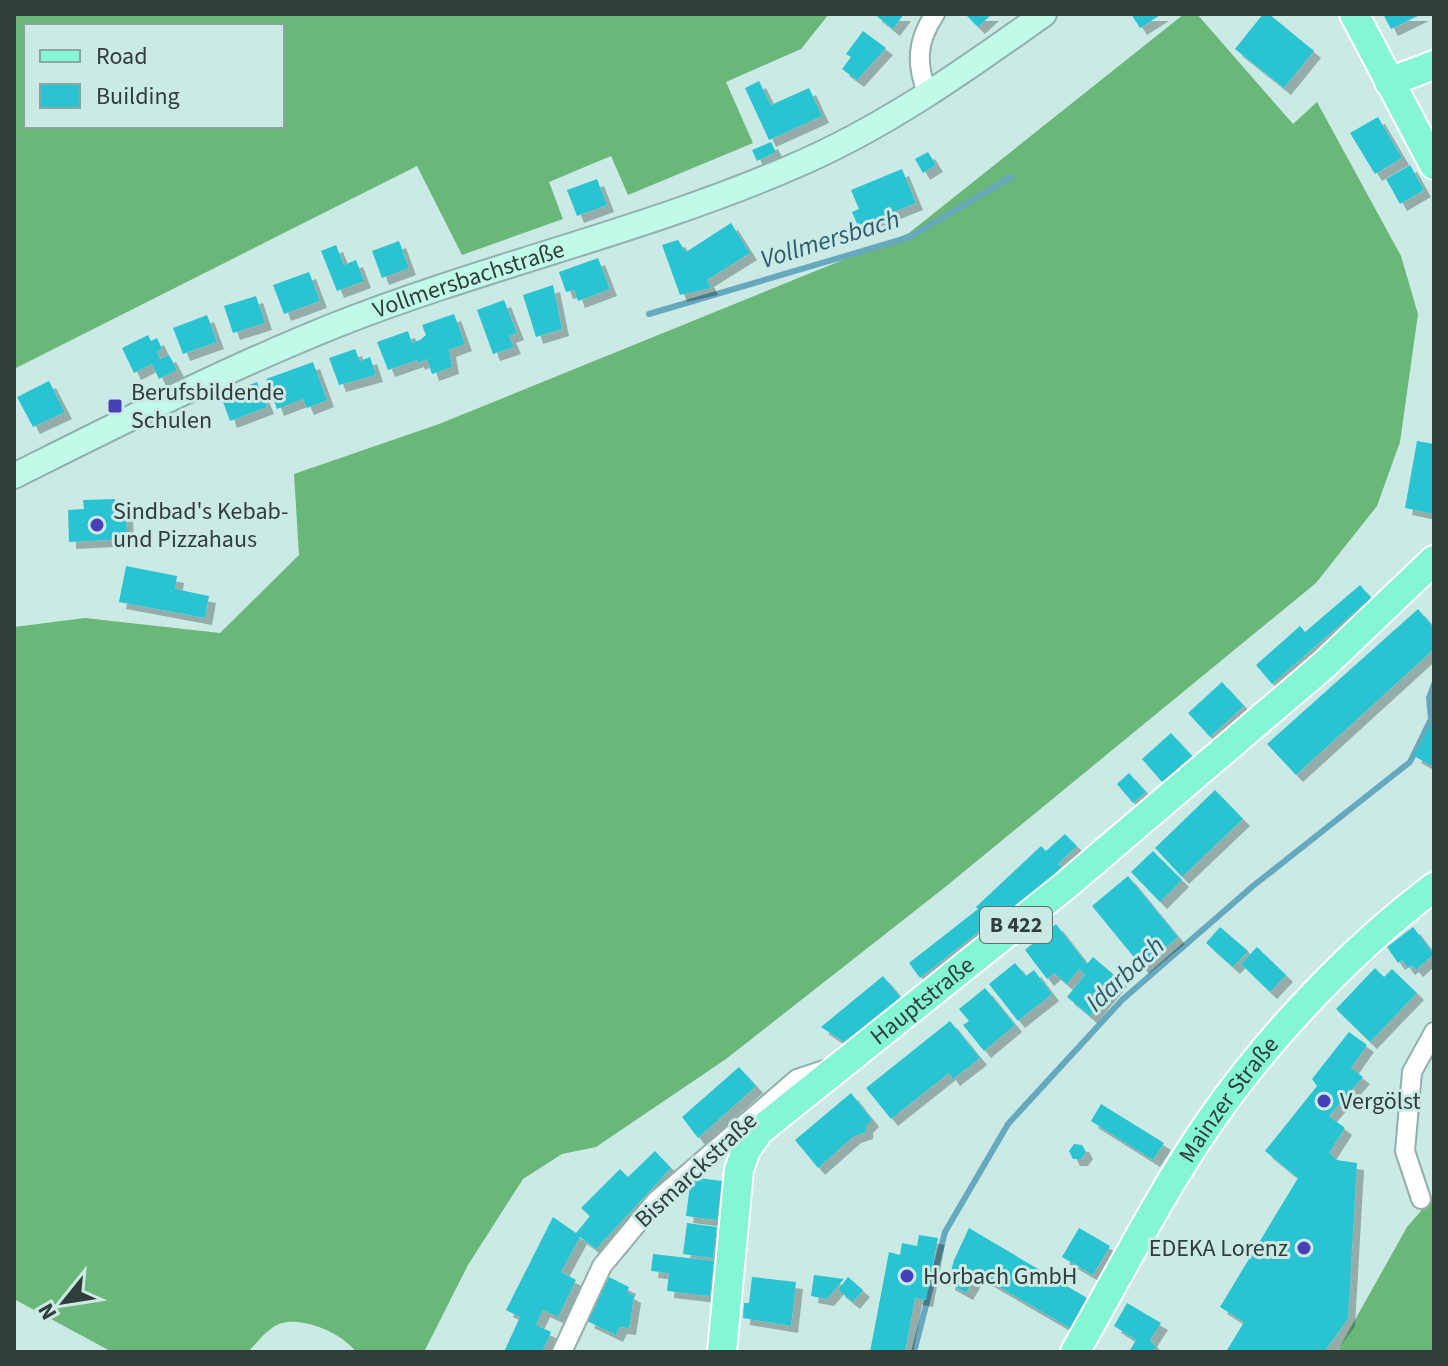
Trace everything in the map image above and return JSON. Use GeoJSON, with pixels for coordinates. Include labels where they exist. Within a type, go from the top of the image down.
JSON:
{"type":"FeatureCollection","features":[{"type":"Feature","properties":{"kind":"main road","name":"Vollmersbachstraße"},"geometry":{"type":"LineString","coordinates":[[14,476],[237,367],[324,330],[793,167],[873,128],[928,95],[1044,14]]}},
{"type":"Feature","properties":{"kind":"main road"},"geometry":{"type":"LineString","coordinates":[[1354,14],[1434,165]]}},
{"type":"Feature","properties":{"kind":"main road"},"geometry":{"type":"LineString","coordinates":[[1389,82],[1434,65]]}},
{"type":"Feature","properties":{"kind":"main road","name":"Hauptstraße"},"geometry":{"type":"LineString","coordinates":[[722,1352],[739,1170],[746,1150],[759,1131],[1076,876],[1324,665],[1434,560]]}},
{"type":"Feature","properties":{"kind":"main road","name":"Mainzer Straße"},"geometry":{"type":"LineString","coordinates":[[1075,1352],[1208,1124],[1240,1078],[1371,938],[1434,887]]}},
{"type":"Feature","properties":{"kind":"street"},"geometry":{"type":"LineString","coordinates":[[928,95],[917,68],[922,33],[935,14]]}},
{"type":"Feature","properties":{"kind":"street"},"geometry":{"type":"LineString","coordinates":[[1421,1199],[1405,1151],[1412,1072],[1434,1032]]}},
{"type":"Feature","properties":{"kind":"street","name":"Bismarckstraße"},"geometry":{"type":"LineString","coordinates":[[562,1352],[602,1266],[656,1201],[797,1079],[841,1064]]}},
{"type":"Feature","properties":{"kind":"green space"},"geometry":{"type":"Polygon","coordinates":[[[14,14],[829,14],[801,49],[726,82],[753,143],[628,195],[611,156],[549,182],[563,219],[462,255],[417,166],[14,369],[14,14]]]}},
{"type":"Feature","properties":{"kind":"green space"},"geometry":{"type":"Polygon","coordinates":[[[1184,14],[1197,14],[1293,124],[1317,102],[1401,256],[1418,314],[1400,442],[1377,506],[1316,583],[944,888],[726,1059],[596,1147],[562,1154],[523,1179],[468,1265],[424,1352],[356,1352],[323,1328],[291,1322],[272,1328],[248,1352],[112,1352],[14,1299],[14,627],[85,618],[220,633],[299,555],[294,474],[439,424],[909,233],[1184,14]]]}},
{"type":"Feature","properties":{"kind":"green space"},"geometry":{"type":"Polygon","coordinates":[[[1434,1196],[1434,1352],[1337,1352],[1407,1227],[1434,1196]]]}},
{"type":"Feature","properties":{"kind":"building"},"geometry":{"type":"Polygon","coordinates":[[[874,14],[904,14],[893,29],[874,14]]]}},
{"type":"Feature","properties":{"kind":"building"},"geometry":{"type":"Polygon","coordinates":[[[965,14],[992,14],[978,27],[965,14]]]}},
{"type":"Feature","properties":{"kind":"building"},"geometry":{"type":"Polygon","coordinates":[[[1131,14],[1162,14],[1140,28],[1131,14]]]}},
{"type":"Feature","properties":{"kind":"building"},"geometry":{"type":"Polygon","coordinates":[[[1263,14],[1269,14],[1314,51],[1284,88],[1235,49],[1263,14]]]}},
{"type":"Feature","properties":{"kind":"building"},"geometry":{"type":"Polygon","coordinates":[[[1383,14],[1422,14],[1391,29],[1383,14]]]}},
{"type":"Feature","properties":{"kind":"building"},"geometry":{"type":"Polygon","coordinates":[[[863,31],[886,48],[857,80],[842,69],[851,57],[846,54],[863,31]]]}},
{"type":"Feature","properties":{"kind":"building"},"geometry":{"type":"Polygon","coordinates":[[[759,81],[771,105],[809,88],[822,116],[769,140],[745,88],[759,81]]]}},
{"type":"Feature","properties":{"kind":"building"},"geometry":{"type":"Polygon","coordinates":[[[1378,117],[1402,158],[1375,174],[1350,133],[1378,117]]]}},
{"type":"Feature","properties":{"kind":"building"},"geometry":{"type":"Polygon","coordinates":[[[771,142],[776,152],[757,161],[752,150],[771,142]]]}},
{"type":"Feature","properties":{"kind":"building"},"geometry":{"type":"Polygon","coordinates":[[[928,152],[936,165],[923,173],[915,159],[928,152]]]}},
{"type":"Feature","properties":{"kind":"building"},"geometry":{"type":"Polygon","coordinates":[[[1410,165],[1424,190],[1400,204],[1386,179],[1410,165]]]}},
{"type":"Feature","properties":{"kind":"building"},"geometry":{"type":"Polygon","coordinates":[[[902,169],[916,203],[858,226],[852,212],[859,209],[851,190],[902,169]]]}},
{"type":"Feature","properties":{"kind":"building"},"geometry":{"type":"Polygon","coordinates":[[[597,179],[607,205],[577,216],[567,190],[597,179]]]}},
{"type":"Feature","properties":{"kind":"building"},"geometry":{"type":"Polygon","coordinates":[[[731,223],[750,253],[707,280],[711,288],[680,295],[662,245],[678,240],[686,252],[731,223]]]}},
{"type":"Feature","properties":{"kind":"building"},"geometry":{"type":"Polygon","coordinates":[[[399,241],[409,268],[382,278],[372,251],[399,241]]]}},
{"type":"Feature","properties":{"kind":"building"},"geometry":{"type":"Polygon","coordinates":[[[336,245],[344,265],[356,260],[364,281],[337,291],[321,251],[336,245]]]}},
{"type":"Feature","properties":{"kind":"building"},"geometry":{"type":"Polygon","coordinates":[[[598,258],[610,289],[578,301],[574,290],[566,292],[559,272],[598,258]]]}},
{"type":"Feature","properties":{"kind":"building"},"geometry":{"type":"Polygon","coordinates":[[[309,272],[320,301],[284,314],[273,285],[309,272]]]}},
{"type":"Feature","properties":{"kind":"building"},"geometry":{"type":"Polygon","coordinates":[[[553,285],[562,329],[536,337],[523,295],[553,285]]]}},
{"type":"Feature","properties":{"kind":"building"},"geometry":{"type":"Polygon","coordinates":[[[256,296],[265,323],[233,333],[224,306],[256,296]]]}},
{"type":"Feature","properties":{"kind":"building"},"geometry":{"type":"Polygon","coordinates":[[[504,300],[517,333],[509,336],[514,347],[493,354],[477,310],[504,300]]]}},
{"type":"Feature","properties":{"kind":"building"},"geometry":{"type":"Polygon","coordinates":[[[454,314],[465,344],[449,350],[452,367],[432,374],[427,359],[388,370],[377,342],[408,331],[412,343],[426,335],[422,325],[454,314]]]}},
{"type":"Feature","properties":{"kind":"building"},"geometry":{"type":"Polygon","coordinates":[[[207,315],[217,342],[183,354],[173,328],[207,315]]]}},
{"type":"Feature","properties":{"kind":"building"},"geometry":{"type":"Polygon","coordinates":[[[148,335],[151,341],[157,338],[162,349],[157,352],[160,359],[169,355],[177,370],[159,379],[152,364],[134,373],[122,348],[148,335]]]}},
{"type":"Feature","properties":{"kind":"building"},"geometry":{"type":"Polygon","coordinates":[[[355,349],[360,361],[370,357],[376,375],[339,385],[329,358],[355,349]]]}},
{"type":"Feature","properties":{"kind":"building"},"geometry":{"type":"Polygon","coordinates":[[[313,362],[327,400],[307,408],[303,399],[277,409],[266,379],[313,362]]]}},
{"type":"Feature","properties":{"kind":"building"},"geometry":{"type":"Polygon","coordinates":[[[49,381],[65,412],[33,427],[17,397],[49,381]]]}},
{"type":"Feature","properties":{"kind":"building"},"geometry":{"type":"Polygon","coordinates":[[[257,382],[267,407],[230,421],[221,396],[257,382]]]}},
{"type":"Feature","properties":{"kind":"building"},"geometry":{"type":"Polygon","coordinates":[[[1417,441],[1434,444],[1434,514],[1405,508],[1417,441]]]}},
{"type":"Feature","properties":{"kind":"building","name":"Sindbad's Kebab- und Pizzahaus"},"geometry":{"type":"Polygon","coordinates":[[[115,499],[115,510],[126,510],[127,539],[69,542],[68,510],[84,509],[83,500],[115,499]]]}},
{"type":"Feature","properties":{"kind":"building"},"geometry":{"type":"Polygon","coordinates":[[[126,566],[177,576],[175,589],[209,596],[205,618],[119,602],[126,566]]]}},
{"type":"Feature","properties":{"kind":"building"},"geometry":{"type":"Polygon","coordinates":[[[1360,585],[1371,598],[1272,684],[1256,665],[1300,626],[1305,632],[1360,585]]]}},
{"type":"Feature","properties":{"kind":"building"},"geometry":{"type":"Polygon","coordinates":[[[1418,609],[1434,628],[1434,649],[1296,775],[1267,744],[1418,609]]]}},
{"type":"Feature","properties":{"kind":"building"},"geometry":{"type":"Polygon","coordinates":[[[1222,682],[1244,706],[1210,737],[1188,713],[1222,682]]]}},
{"type":"Feature","properties":{"kind":"building"},"geometry":{"type":"Polygon","coordinates":[[[1434,719],[1434,767],[1414,756],[1434,719]]]}},
{"type":"Feature","properties":{"kind":"building"},"geometry":{"type":"Polygon","coordinates":[[[1171,733],[1192,756],[1162,782],[1142,759],[1171,733]]]}},
{"type":"Feature","properties":{"kind":"building"},"geometry":{"type":"Polygon","coordinates":[[[1129,773],[1146,792],[1133,803],[1117,784],[1129,773]]]}},
{"type":"Feature","properties":{"kind":"building"},"geometry":{"type":"Polygon","coordinates":[[[1215,790],[1243,819],[1182,877],[1155,848],[1215,790]]]}},
{"type":"Feature","properties":{"kind":"building"},"geometry":{"type":"Polygon","coordinates":[[[1065,834],[1077,846],[1058,864],[1062,867],[995,929],[990,923],[920,978],[909,963],[978,909],[976,907],[1041,846],[1046,851],[1065,834]]]}},
{"type":"Feature","properties":{"kind":"building"},"geometry":{"type":"Polygon","coordinates":[[[1153,851],[1182,880],[1160,902],[1131,872],[1153,851]]]}},
{"type":"Feature","properties":{"kind":"building"},"geometry":{"type":"Polygon","coordinates":[[[1128,876],[1178,937],[1142,967],[1092,906],[1128,876]]]}},
{"type":"Feature","properties":{"kind":"building"},"geometry":{"type":"Polygon","coordinates":[[[1056,924],[1087,964],[1093,957],[1120,980],[1090,1016],[1067,997],[1085,975],[1079,969],[1067,984],[1054,973],[1047,979],[1025,950],[1056,924]]]}},
{"type":"Feature","properties":{"kind":"building"},"geometry":{"type":"Polygon","coordinates":[[[1220,927],[1248,951],[1233,967],[1206,943],[1220,927]]]}},
{"type":"Feature","properties":{"kind":"building"},"geometry":{"type":"Polygon","coordinates":[[[1413,927],[1434,954],[1416,970],[1412,965],[1408,968],[1402,960],[1398,963],[1387,947],[1413,927]]]}},
{"type":"Feature","properties":{"kind":"building"},"geometry":{"type":"Polygon","coordinates":[[[1257,947],[1286,975],[1270,992],[1241,964],[1257,947]]]}},
{"type":"Feature","properties":{"kind":"building"},"geometry":{"type":"Polygon","coordinates":[[[1015,963],[1026,976],[1034,970],[1052,994],[1018,1021],[989,984],[1015,963]]]}},
{"type":"Feature","properties":{"kind":"building"},"geometry":{"type":"Polygon","coordinates":[[[1375,968],[1384,977],[1392,969],[1417,993],[1370,1042],[1336,1009],[1375,968]]]}},
{"type":"Feature","properties":{"kind":"building"},"geometry":{"type":"Polygon","coordinates":[[[883,976],[902,999],[844,1042],[821,1027],[883,976]]]}},
{"type":"Feature","properties":{"kind":"building"},"geometry":{"type":"Polygon","coordinates":[[[985,988],[1015,1025],[984,1051],[963,1025],[969,1021],[959,1009],[985,988]]]}},
{"type":"Feature","properties":{"kind":"building"},"geometry":{"type":"Polygon","coordinates":[[[950,1021],[980,1058],[953,1079],[949,1073],[891,1119],[866,1088],[950,1021]]]}},
{"type":"Feature","properties":{"kind":"building","name":"EDEKA Lorenz"},"geometry":{"type":"Polygon","coordinates":[[[1349,1032],[1367,1045],[1351,1068],[1363,1077],[1329,1116],[1345,1128],[1329,1153],[1337,1160],[1357,1163],[1348,1319],[1324,1352],[1226,1352],[1244,1322],[1220,1307],[1298,1178],[1265,1151],[1317,1086],[1312,1079],[1349,1032]]]}},
{"type":"Feature","properties":{"kind":"building"},"geometry":{"type":"Polygon","coordinates":[[[739,1067],[756,1086],[698,1138],[682,1117],[739,1067]]]}},
{"type":"Feature","properties":{"kind":"building"},"geometry":{"type":"Polygon","coordinates":[[[851,1093],[872,1120],[866,1126],[866,1132],[854,1136],[818,1168],[795,1140],[851,1093]]]}},
{"type":"Feature","properties":{"kind":"building"},"geometry":{"type":"Polygon","coordinates":[[[1101,1104],[1164,1143],[1153,1160],[1091,1121],[1101,1104]]]}},
{"type":"Feature","properties":{"kind":"building"},"geometry":{"type":"Polygon","coordinates":[[[1074,1144],[1082,1145],[1086,1152],[1081,1159],[1073,1159],[1069,1151],[1074,1144]]]}},
{"type":"Feature","properties":{"kind":"building"},"geometry":{"type":"Polygon","coordinates":[[[655,1151],[671,1168],[596,1249],[580,1237],[561,1272],[576,1280],[558,1317],[543,1310],[536,1325],[551,1332],[542,1352],[504,1352],[520,1317],[506,1310],[553,1217],[576,1233],[590,1216],[581,1208],[620,1169],[628,1177],[655,1151]]]}},
{"type":"Feature","properties":{"kind":"building"},"geometry":{"type":"Polygon","coordinates":[[[691,1177],[722,1181],[717,1220],[686,1216],[691,1177]]]}},
{"type":"Feature","properties":{"kind":"building"},"geometry":{"type":"Polygon","coordinates":[[[687,1223],[717,1227],[713,1258],[683,1254],[687,1223]]]}},
{"type":"Feature","properties":{"kind":"building"},"geometry":{"type":"Polygon","coordinates":[[[969,1228],[1087,1298],[1070,1328],[977,1274],[966,1293],[948,1283],[954,1260],[969,1228]]]}},
{"type":"Feature","properties":{"kind":"building"},"geometry":{"type":"Polygon","coordinates":[[[1079,1228],[1110,1246],[1093,1275],[1062,1257],[1079,1228]]]}},
{"type":"Feature","properties":{"kind":"building","name":"Horbach GmbH"},"geometry":{"type":"Polygon","coordinates":[[[919,1235],[938,1238],[926,1300],[915,1298],[905,1352],[870,1352],[889,1252],[900,1255],[902,1243],[917,1246],[919,1235]]]}},
{"type":"Feature","properties":{"kind":"building"},"geometry":{"type":"Polygon","coordinates":[[[653,1254],[714,1261],[710,1296],[667,1291],[669,1273],[651,1271],[653,1254]]]}},
{"type":"Feature","properties":{"kind":"building"},"geometry":{"type":"Polygon","coordinates":[[[814,1275],[844,1279],[827,1299],[811,1296],[814,1275]]]}},
{"type":"Feature","properties":{"kind":"building"},"geometry":{"type":"Polygon","coordinates":[[[609,1277],[629,1287],[627,1292],[634,1296],[629,1328],[620,1327],[616,1335],[587,1321],[609,1277]]]}},
{"type":"Feature","properties":{"kind":"building"},"geometry":{"type":"Polygon","coordinates":[[[752,1277],[796,1282],[791,1326],[743,1318],[744,1303],[749,1303],[752,1277]]]}},
{"type":"Feature","properties":{"kind":"building"},"geometry":{"type":"Polygon","coordinates":[[[848,1277],[863,1290],[853,1302],[838,1290],[848,1277]]]}},
{"type":"Feature","properties":{"kind":"building"},"geometry":{"type":"Polygon","coordinates":[[[1127,1303],[1161,1323],[1150,1340],[1156,1347],[1151,1352],[1129,1352],[1136,1340],[1114,1326],[1127,1303]]]}},
{"type":"Feature","properties":{"kind":"waterway","name":"Vollmersbach"},"geometry":{"type":"LineString","coordinates":[[649,314],[910,237],[1011,177]]}},
{"type":"Feature","properties":{"kind":"waterway","name":"Idarbach"},"geometry":{"type":"LineString","coordinates":[[914,1352],[945,1232],[1008,1124],[1122,1000],[1253,886],[1410,762],[1431,719],[1429,698],[1434,684]]}},
{"type":"Feature","properties":{"kind":"place","name":"Berufsbildende Schulen"},"geometry":{"type":"Point","coordinates":[115,406]}},
{"type":"Feature","properties":{"kind":"place","name":"Sindbad's Kebab- und Pizzahaus"},"geometry":{"type":"Point","coordinates":[97,525]}},
{"type":"Feature","properties":{"kind":"place","name":"Vergölst"},"geometry":{"type":"Point","coordinates":[1324,1101]}},
{"type":"Feature","properties":{"kind":"place","name":"EDEKA Lorenz"},"geometry":{"type":"Point","coordinates":[1304,1248]}},
{"type":"Feature","properties":{"kind":"place","name":"Horbach GmbH"},"geometry":{"type":"Point","coordinates":[907,1276]}}]}
